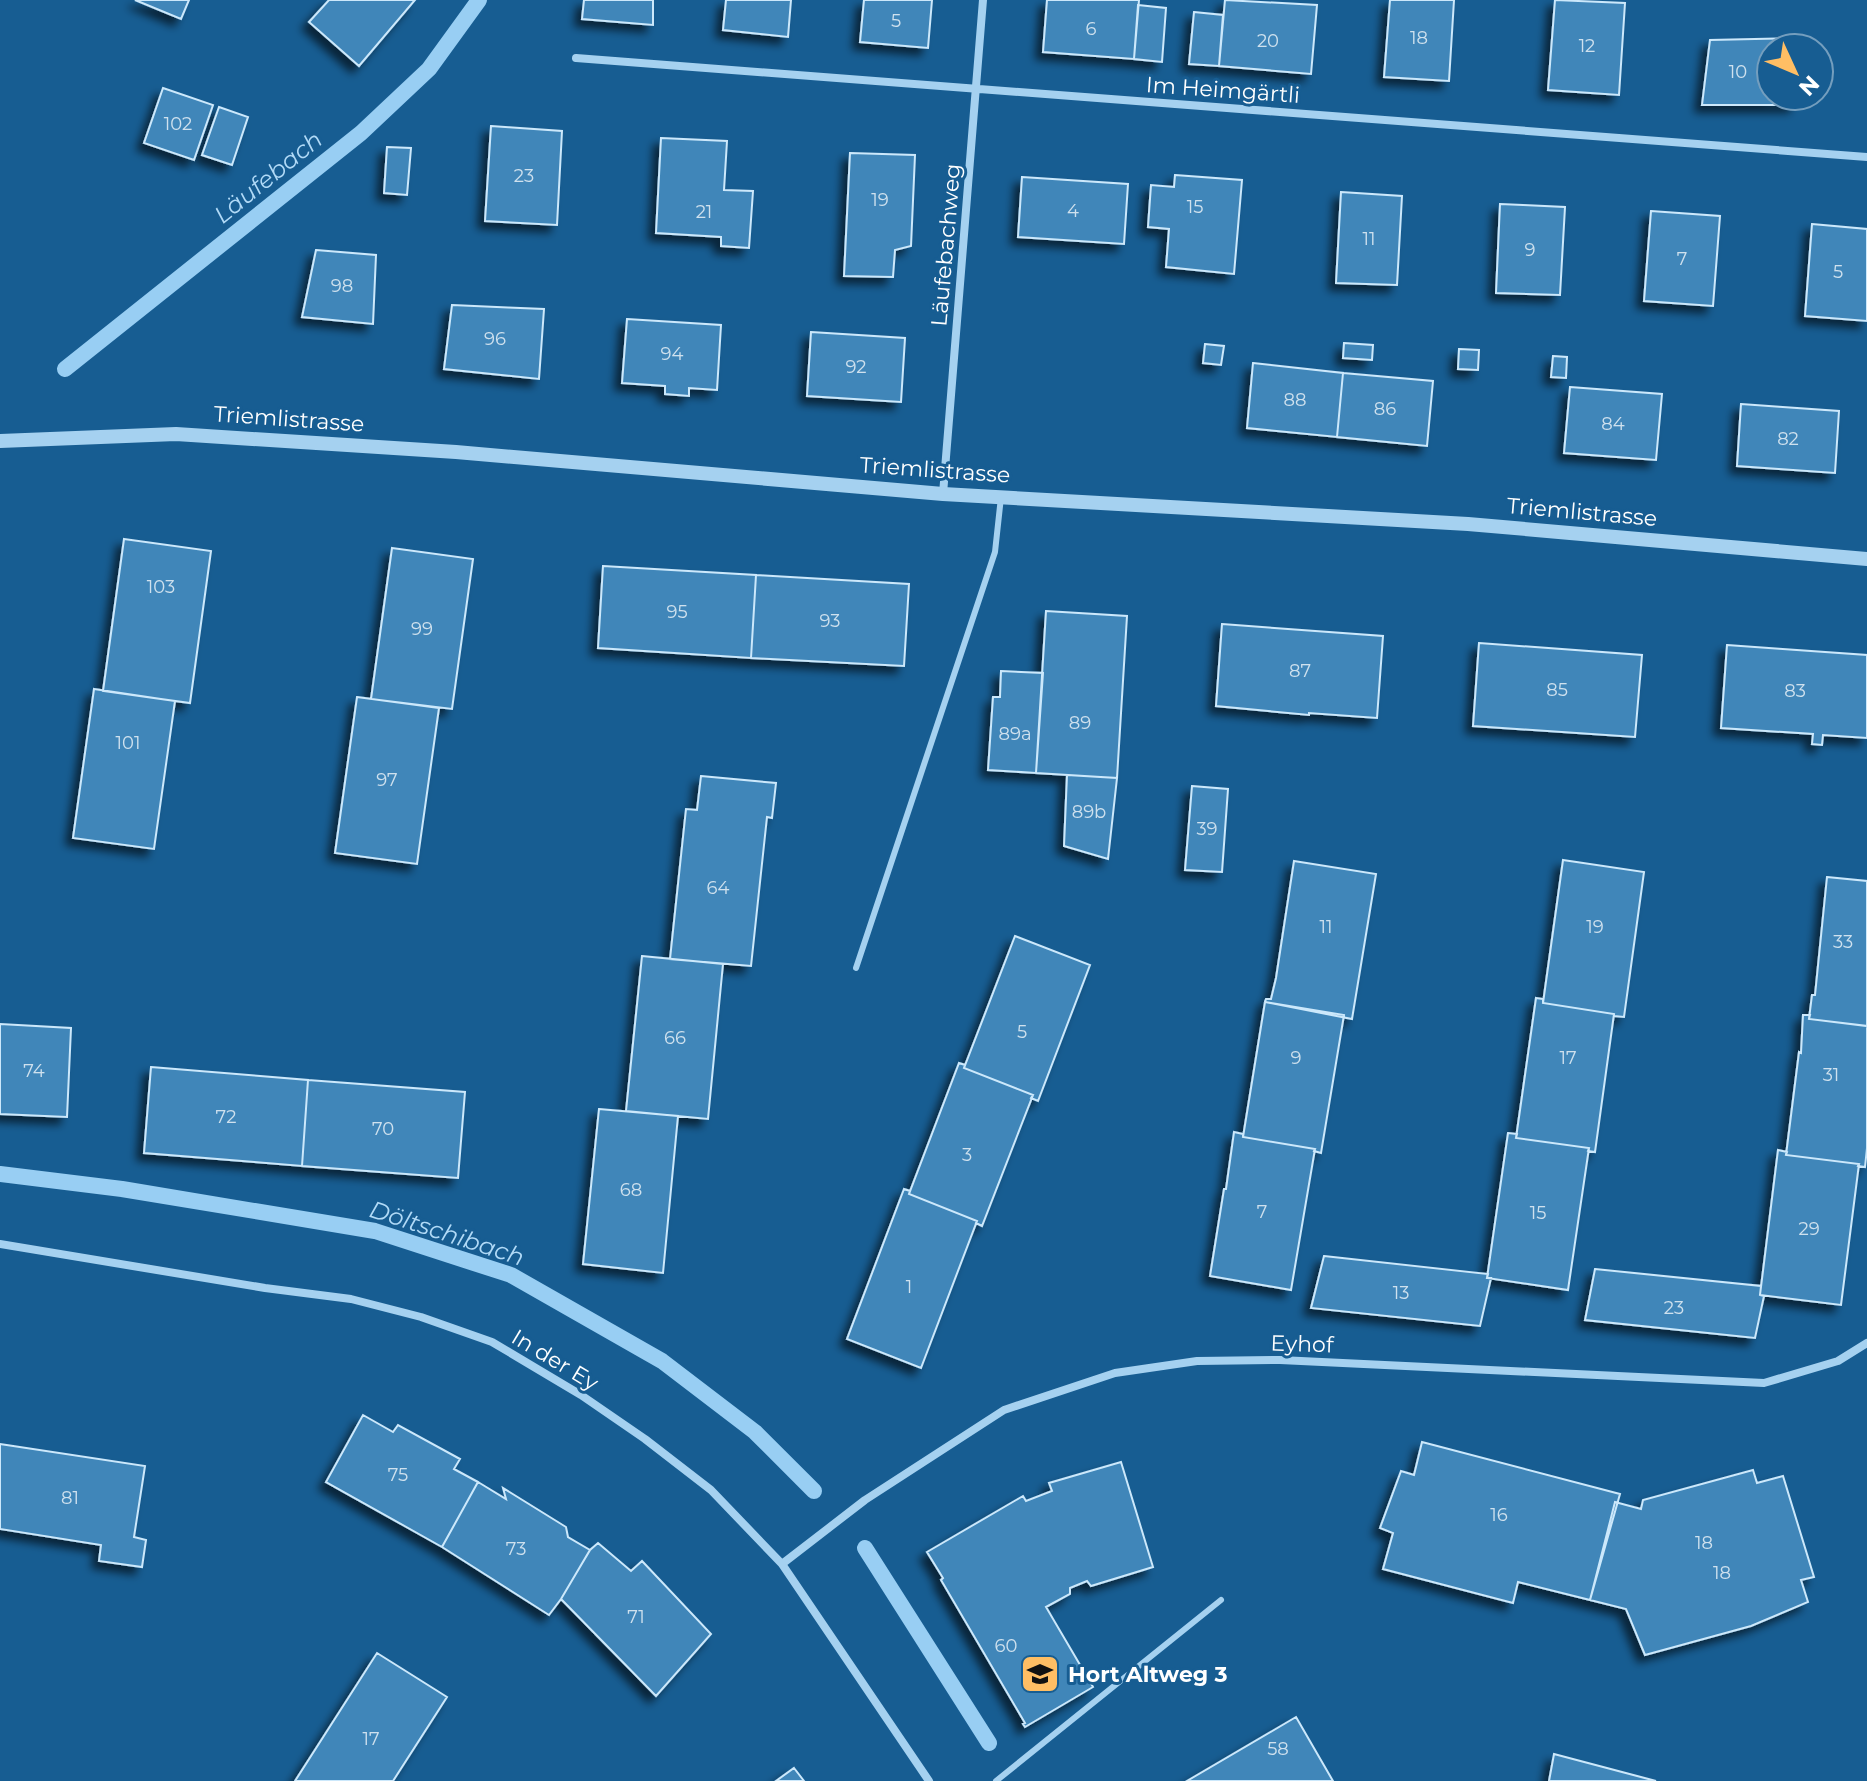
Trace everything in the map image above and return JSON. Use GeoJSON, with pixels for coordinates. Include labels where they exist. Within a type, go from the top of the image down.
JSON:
{"type":"FeatureCollection","features":[{"type":"Feature","properties":{"kind":"street","name":"Läufebachweg"},"geometry":{"type":"LineString","coordinates":[[943,494],[983,0]]}},
{"type":"Feature","properties":{"kind":"street","name":"Im Heimgärtli"},"geometry":{"type":"LineString","coordinates":[[576,58],[1867,157]]}},
{"type":"Feature","properties":{"kind":"street","name":"Triemlistrasse"},"geometry":{"type":"LineString","coordinates":[[0,441],[176,434],[472,453],[943,494],[1468,524],[1867,559]]}},
{"type":"Feature","properties":{"kind":"street","name":"In der Ey"},"geometry":{"type":"LineString","coordinates":[[0,1244],[265,1288],[351,1299],[421,1317],[492,1342],[581,1395],[711,1490],[782,1564],[929,1781]]}},
{"type":"Feature","properties":{"kind":"street","name":"Eyhof"},"geometry":{"type":"LineString","coordinates":[[782,1564],[865,1500],[1004,1410],[1115,1373],[1197,1361],[1280,1360],[1764,1383],[1838,1361],[1867,1343]]}},
{"type":"Feature","properties":{"kind":"lane"},"geometry":{"type":"LineString","coordinates":[[856,968],[995,552],[1001,497]]}},
{"type":"Feature","properties":{"kind":"lane"},"geometry":{"type":"LineString","coordinates":[[996,1781],[1221,1600]]}},
{"type":"Feature","properties":{"kind":"building"},"geometry":{"type":"Polygon","coordinates":[[[135,0],[189,0],[181,19],[135,0]]]}},
{"type":"Feature","properties":{"kind":"building"},"geometry":{"type":"Polygon","coordinates":[[[329,0],[415,0],[359,66],[309,22],[329,0]]]}},
{"type":"Feature","properties":{"kind":"building"},"geometry":{"type":"Polygon","coordinates":[[[584,0],[653,0],[653,25],[582,19],[584,0]]]}},
{"type":"Feature","properties":{"kind":"building"},"geometry":{"type":"Polygon","coordinates":[[[726,0],[791,0],[788,37],[723,30],[726,0]]]}},
{"type":"Feature","properties":{"kind":"building"},"geometry":{"type":"Polygon","coordinates":[[[864,0],[932,0],[928,48],[860,42],[864,0]]]}},
{"type":"Feature","properties":{"kind":"building"},"geometry":{"type":"Polygon","coordinates":[[[1047,0],[1139,0],[1134,59],[1043,52],[1047,0]]]}},
{"type":"Feature","properties":{"kind":"building"},"geometry":{"type":"Polygon","coordinates":[[[1225,0],[1317,5],[1311,74],[1219,66],[1225,0]]]}},
{"type":"Feature","properties":{"kind":"building"},"geometry":{"type":"Polygon","coordinates":[[[1390,0],[1454,0],[1449,81],[1384,77],[1390,0]]]}},
{"type":"Feature","properties":{"kind":"building"},"geometry":{"type":"Polygon","coordinates":[[[1555,0],[1625,3],[1619,95],[1548,90],[1555,0]]]}},
{"type":"Feature","properties":{"kind":"building"},"geometry":{"type":"Polygon","coordinates":[[[1138,5],[1166,8],[1162,62],[1134,59],[1138,5]]]}},
{"type":"Feature","properties":{"kind":"building"},"geometry":{"type":"Polygon","coordinates":[[[1194,12],[1223,15],[1219,66],[1189,64],[1194,12]]]}},
{"type":"Feature","properties":{"kind":"building"},"geometry":{"type":"Polygon","coordinates":[[[1755,39],[1755,105],[1702,105],[1710,40],[1755,39]]]}},
{"type":"Feature","properties":{"kind":"building"},"geometry":{"type":"Polygon","coordinates":[[[163,88],[213,105],[194,160],[144,143],[163,88]]]}},
{"type":"Feature","properties":{"kind":"building"},"geometry":{"type":"Polygon","coordinates":[[[219,107],[248,117],[232,165],[202,155],[219,107]]]}},
{"type":"Feature","properties":{"kind":"building"},"geometry":{"type":"Polygon","coordinates":[[[491,126],[562,131],[557,225],[485,221],[491,126]]]}},
{"type":"Feature","properties":{"kind":"building"},"geometry":{"type":"Polygon","coordinates":[[[661,138],[727,141],[724,190],[753,191],[749,248],[721,246],[721,237],[656,233],[661,138]]]}},
{"type":"Feature","properties":{"kind":"building"},"geometry":{"type":"Polygon","coordinates":[[[387,147],[411,148],[407,195],[384,193],[387,147]]]}},
{"type":"Feature","properties":{"kind":"building"},"geometry":{"type":"Polygon","coordinates":[[[850,153],[915,155],[911,246],[895,250],[893,277],[844,276],[850,153]]]}},
{"type":"Feature","properties":{"kind":"building"},"geometry":{"type":"Polygon","coordinates":[[[1175,175],[1242,180],[1234,274],[1166,267],[1169,229],[1148,227],[1151,185],[1174,187],[1175,175]]]}},
{"type":"Feature","properties":{"kind":"building"},"geometry":{"type":"Polygon","coordinates":[[[1022,177],[1128,184],[1124,244],[1018,237],[1022,177]]]}},
{"type":"Feature","properties":{"kind":"building"},"geometry":{"type":"Polygon","coordinates":[[[1341,192],[1402,196],[1397,285],[1336,283],[1341,192]]]}},
{"type":"Feature","properties":{"kind":"building"},"geometry":{"type":"Polygon","coordinates":[[[1500,204],[1565,207],[1560,295],[1496,293],[1500,204]]]}},
{"type":"Feature","properties":{"kind":"building"},"geometry":{"type":"Polygon","coordinates":[[[1651,211],[1720,216],[1713,306],[1644,301],[1651,211]]]}},
{"type":"Feature","properties":{"kind":"building"},"geometry":{"type":"Polygon","coordinates":[[[1812,224],[1867,229],[1867,321],[1805,316],[1812,224]]]}},
{"type":"Feature","properties":{"kind":"building"},"geometry":{"type":"Polygon","coordinates":[[[316,250],[376,255],[373,324],[302,317],[316,250]]]}},
{"type":"Feature","properties":{"kind":"building"},"geometry":{"type":"Polygon","coordinates":[[[452,305],[544,309],[539,379],[444,369],[452,305]]]}},
{"type":"Feature","properties":{"kind":"building"},"geometry":{"type":"Polygon","coordinates":[[[627,319],[721,325],[717,390],[689,388],[689,396],[665,394],[665,386],[622,383],[627,319]]]}},
{"type":"Feature","properties":{"kind":"building"},"geometry":{"type":"Polygon","coordinates":[[[811,332],[905,338],[901,402],[807,396],[811,332]]]}},
{"type":"Feature","properties":{"kind":"building"},"geometry":{"type":"Polygon","coordinates":[[[1344,343],[1373,345],[1372,360],[1343,358],[1344,343]]]}},
{"type":"Feature","properties":{"kind":"building"},"geometry":{"type":"Polygon","coordinates":[[[1205,344],[1224,346],[1221,365],[1203,363],[1205,344]]]}},
{"type":"Feature","properties":{"kind":"building"},"geometry":{"type":"Polygon","coordinates":[[[1459,349],[1479,350],[1478,370],[1458,369],[1459,349]]]}},
{"type":"Feature","properties":{"kind":"building"},"geometry":{"type":"Polygon","coordinates":[[[1553,356],[1567,357],[1566,378],[1551,377],[1553,356]]]}},
{"type":"Feature","properties":{"kind":"building"},"geometry":{"type":"Polygon","coordinates":[[[1253,363],[1343,373],[1337,437],[1247,428],[1253,363]]]}},
{"type":"Feature","properties":{"kind":"building"},"geometry":{"type":"Polygon","coordinates":[[[1343,373],[1433,381],[1427,446],[1337,437],[1343,373]]]}},
{"type":"Feature","properties":{"kind":"building"},"geometry":{"type":"Polygon","coordinates":[[[1570,387],[1662,394],[1656,460],[1564,453],[1570,387]]]}},
{"type":"Feature","properties":{"kind":"building"},"geometry":{"type":"Polygon","coordinates":[[[1741,404],[1839,411],[1835,473],[1737,466],[1741,404]]]}},
{"type":"Feature","properties":{"kind":"building"},"geometry":{"type":"Polygon","coordinates":[[[124,539],[211,551],[190,703],[103,691],[124,539]]]}},
{"type":"Feature","properties":{"kind":"building"},"geometry":{"type":"Polygon","coordinates":[[[392,548],[473,559],[452,709],[371,699],[392,548]]]}},
{"type":"Feature","properties":{"kind":"building"},"geometry":{"type":"Polygon","coordinates":[[[603,566],[756,575],[751,658],[598,648],[603,566]]]}},
{"type":"Feature","properties":{"kind":"building"},"geometry":{"type":"Polygon","coordinates":[[[756,575],[909,584],[904,666],[751,658],[756,575]]]}},
{"type":"Feature","properties":{"kind":"building"},"geometry":{"type":"Polygon","coordinates":[[[1046,611],[1127,616],[1117,778],[1036,773],[1046,611]]]}},
{"type":"Feature","properties":{"kind":"building"},"geometry":{"type":"Polygon","coordinates":[[[1222,624],[1383,636],[1377,718],[1216,706],[1222,624]]]}},
{"type":"Feature","properties":{"kind":"building"},"geometry":{"type":"Polygon","coordinates":[[[1479,643],[1642,655],[1635,737],[1473,726],[1479,643]]]}},
{"type":"Feature","properties":{"kind":"building"},"geometry":{"type":"Polygon","coordinates":[[[1727,645],[1867,655],[1867,738],[1823,735],[1822,745],[1812,744],[1813,734],[1721,728],[1727,645]]]}},
{"type":"Feature","properties":{"kind":"building"},"geometry":{"type":"Polygon","coordinates":[[[1001,671],[1043,673],[1036,773],[988,770],[993,697],[1000,697],[1001,671]]]}},
{"type":"Feature","properties":{"kind":"building"},"geometry":{"type":"Polygon","coordinates":[[[94,689],[175,701],[154,849],[73,838],[94,689]]]}},
{"type":"Feature","properties":{"kind":"building"},"geometry":{"type":"Polygon","coordinates":[[[357,697],[439,708],[417,864],[335,853],[357,697]]]}},
{"type":"Feature","properties":{"kind":"building"},"geometry":{"type":"Polygon","coordinates":[[[1067,775],[1117,778],[1108,859],[1064,846],[1067,775]]]}},
{"type":"Feature","properties":{"kind":"building"},"geometry":{"type":"Polygon","coordinates":[[[701,776],[776,783],[772,818],[767,817],[751,966],[670,959],[686,809],[697,810],[701,776]]]}},
{"type":"Feature","properties":{"kind":"building"},"geometry":{"type":"Polygon","coordinates":[[[1192,786],[1228,789],[1222,872],[1185,870],[1192,786]]]}},
{"type":"Feature","properties":{"kind":"building"},"geometry":{"type":"Polygon","coordinates":[[[1563,860],[1644,872],[1624,1017],[1543,1003],[1563,860]]]}},
{"type":"Feature","properties":{"kind":"building"},"geometry":{"type":"Polygon","coordinates":[[[1294,861],[1376,874],[1352,1019],[1265,1002],[1271,999],[1276,978],[1294,861]]]}},
{"type":"Feature","properties":{"kind":"building"},"geometry":{"type":"Polygon","coordinates":[[[1827,877],[1867,881],[1867,1026],[1809,1019],[1812,995],[1815,995],[1827,877]]]}},
{"type":"Feature","properties":{"kind":"building"},"geometry":{"type":"Polygon","coordinates":[[[1015,936],[1090,965],[1038,1101],[1031,1098],[1033,1095],[964,1068],[1015,936]]]}},
{"type":"Feature","properties":{"kind":"building"},"geometry":{"type":"Polygon","coordinates":[[[642,956],[723,964],[708,1119],[626,1111],[642,956]]]}},
{"type":"Feature","properties":{"kind":"building"},"geometry":{"type":"Polygon","coordinates":[[[1536,998],[1543,999],[1543,1003],[1614,1014],[1595,1152],[1588,1151],[1589,1148],[1516,1138],[1536,998]]]}},
{"type":"Feature","properties":{"kind":"building"},"geometry":{"type":"Polygon","coordinates":[[[1265,1002],[1344,1015],[1321,1153],[1315,1149],[1243,1137],[1265,1002]]]}},
{"type":"Feature","properties":{"kind":"building"},"geometry":{"type":"Polygon","coordinates":[[[1803,1015],[1810,1015],[1809,1019],[1867,1026],[1865,1167],[1786,1155],[1801,1053],[1803,1015]]]}},
{"type":"Feature","properties":{"kind":"building"},"geometry":{"type":"Polygon","coordinates":[[[0,1024],[71,1028],[67,1117],[0,1114],[0,1024]]]}},
{"type":"Feature","properties":{"kind":"building"},"geometry":{"type":"Polygon","coordinates":[[[959,1063],[965,1065],[964,1068],[1033,1095],[982,1226],[977,1221],[909,1194],[959,1063]]]}},
{"type":"Feature","properties":{"kind":"building"},"geometry":{"type":"Polygon","coordinates":[[[151,1067],[308,1080],[302,1166],[144,1153],[151,1067]]]}},
{"type":"Feature","properties":{"kind":"building"},"geometry":{"type":"Polygon","coordinates":[[[308,1080],[465,1092],[458,1178],[302,1166],[308,1080]]]}},
{"type":"Feature","properties":{"kind":"building"},"geometry":{"type":"Polygon","coordinates":[[[599,1109],[678,1116],[663,1273],[583,1264],[599,1109]]]}},
{"type":"Feature","properties":{"kind":"building"},"geometry":{"type":"Polygon","coordinates":[[[1234,1132],[1243,1134],[1243,1137],[1315,1149],[1291,1290],[1210,1276],[1234,1132]]]}},
{"type":"Feature","properties":{"kind":"building"},"geometry":{"type":"Polygon","coordinates":[[[1508,1133],[1517,1134],[1516,1138],[1589,1148],[1568,1290],[1487,1278],[1508,1133]]]}},
{"type":"Feature","properties":{"kind":"building"},"geometry":{"type":"Polygon","coordinates":[[[1778,1150],[1787,1152],[1786,1155],[1859,1164],[1841,1305],[1760,1295],[1778,1150]]]}},
{"type":"Feature","properties":{"kind":"building"},"geometry":{"type":"Polygon","coordinates":[[[904,1189],[910,1191],[909,1194],[977,1221],[921,1368],[847,1339],[904,1189]]]}},
{"type":"Feature","properties":{"kind":"building"},"geometry":{"type":"Polygon","coordinates":[[[1324,1256],[1488,1274],[1487,1278],[1491,1278],[1480,1326],[1311,1308],[1324,1256]]]}},
{"type":"Feature","properties":{"kind":"building"},"geometry":{"type":"Polygon","coordinates":[[[1595,1269],[1761,1286],[1760,1295],[1764,1296],[1755,1338],[1585,1320],[1595,1269]]]}},
{"type":"Feature","properties":{"kind":"building"},"geometry":{"type":"Polygon","coordinates":[[[363,1415],[393,1432],[398,1425],[460,1459],[454,1469],[478,1482],[442,1547],[326,1482],[363,1415]]]}},
{"type":"Feature","properties":{"kind":"building"},"geometry":{"type":"Polygon","coordinates":[[[1422,1442],[1620,1494],[1590,1600],[1518,1582],[1513,1603],[1383,1569],[1393,1533],[1380,1528],[1401,1471],[1414,1475],[1422,1442]]]}},
{"type":"Feature","properties":{"kind":"building"},"geometry":{"type":"Polygon","coordinates":[[[0,1444],[145,1466],[134,1537],[146,1540],[142,1567],[99,1561],[101,1545],[0,1529],[0,1444]]]}},
{"type":"Feature","properties":{"kind":"building"},"geometry":{"type":"Polygon","coordinates":[[[1121,1462],[1153,1567],[1091,1586],[1087,1581],[1070,1588],[1070,1594],[1046,1607],[1093,1687],[1025,1727],[927,1552],[1023,1496],[1026,1501],[1052,1491],[1049,1483],[1121,1462]]]}},
{"type":"Feature","properties":{"kind":"building"},"geometry":{"type":"Polygon","coordinates":[[[1753,1470],[1757,1483],[1783,1476],[1814,1577],[1801,1580],[1808,1602],[1751,1626],[1645,1655],[1626,1609],[1590,1600],[1615,1502],[1641,1509],[1643,1500],[1753,1470]]]}},
{"type":"Feature","properties":{"kind":"building"},"geometry":{"type":"Polygon","coordinates":[[[478,1482],[506,1499],[503,1488],[566,1527],[568,1537],[590,1550],[549,1615],[442,1547],[478,1482]]]}},
{"type":"Feature","properties":{"kind":"building"},"geometry":{"type":"Polygon","coordinates":[[[598,1543],[631,1571],[642,1561],[711,1634],[656,1696],[561,1599],[590,1550],[598,1543]]]}},
{"type":"Feature","properties":{"kind":"building"},"geometry":{"type":"Polygon","coordinates":[[[377,1653],[447,1697],[393,1781],[295,1781],[377,1653]]]}},
{"type":"Feature","properties":{"kind":"building"},"geometry":{"type":"Polygon","coordinates":[[[1296,1717],[1333,1781],[1187,1781],[1296,1717]]]}},
{"type":"Feature","properties":{"kind":"building"},"geometry":{"type":"Polygon","coordinates":[[[1554,1754],[1656,1781],[1549,1781],[1554,1754]]]}},
{"type":"Feature","properties":{"kind":"building"},"geometry":{"type":"Polygon","coordinates":[[[794,1768],[804,1781],[776,1781],[794,1768]]]}},
{"type":"Feature","properties":{"kind":"waterway","name":"Läufebach"},"geometry":{"type":"LineString","coordinates":[[65,369],[361,133],[429,69],[479,0]]}},
{"type":"Feature","properties":{"kind":"waterway","name":"Döltschibach"},"geometry":{"type":"LineString","coordinates":[[0,1174],[122,1189],[375,1231],[511,1275],[662,1361],[755,1432],[814,1491]]}},
{"type":"Feature","properties":{"kind":"waterway","name":"Döltschibach"},"geometry":{"type":"LineString","coordinates":[[865,1548],[989,1743]]}},
{"type":"Feature","properties":{"kind":"place","name":"Hort Altweg 3"},"geometry":{"type":"Point","coordinates":[1040,1674]}}]}
